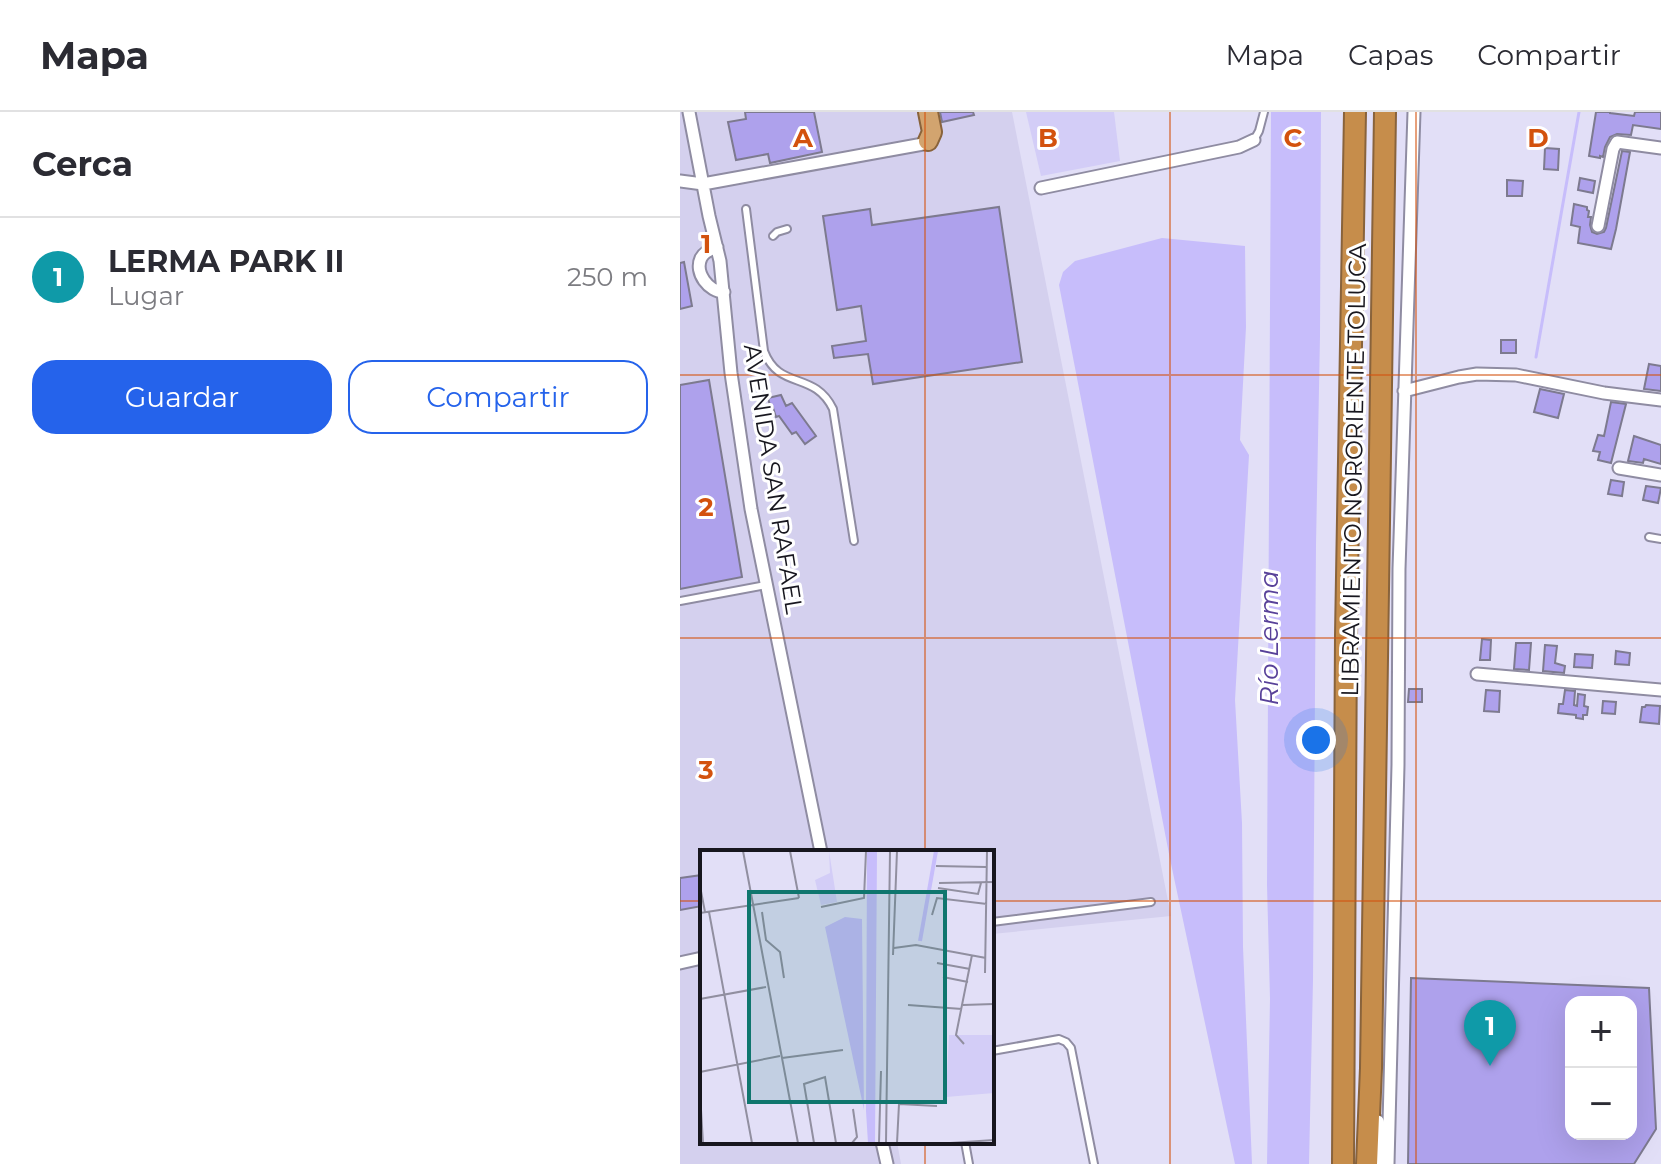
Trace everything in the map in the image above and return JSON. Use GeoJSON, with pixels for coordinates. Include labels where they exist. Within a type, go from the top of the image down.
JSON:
{"type":"FeatureCollection","features":[{"type":"Feature","properties":{"kind":"highway"},"geometry":{"type":"LineString","coordinates":[[928,112],[932,132],[928,141]]}},
{"type":"Feature","properties":{"kind":"highway","name":"LIBRAMIENTO NORORIENTE TOLUCA"},"geometry":{"type":"LineString","coordinates":[[1343,1007],[1355,112]]}},
{"type":"Feature","properties":{"kind":"highway","name":"LIBRAMIENTO NORORIENTE TOLUCA"},"geometry":{"type":"LineString","coordinates":[[1367,1164],[1385,112]]}},
{"type":"Feature","properties":{"kind":"highway"},"geometry":{"type":"LineString","coordinates":[[1329,1164],[1333,1044],[1336,1022],[1343,1007]]}},
{"type":"Feature","properties":{"kind":"highway"},"geometry":{"type":"LineString","coordinates":[[1343,1007],[1343,1164]]}},
{"type":"Feature","properties":{"kind":"street","name":"AVENIDA SAN RAFAEL"},"geometry":{"type":"LineString","coordinates":[[689,112],[724,292],[742,458],[821,850]]}},
{"type":"Feature","properties":{"kind":"street"},"geometry":{"type":"LineString","coordinates":[[1388,1164],[1398,765],[1399,569],[1414,112]]}},
{"type":"Feature","properties":{"kind":"street"},"geometry":{"type":"LineString","coordinates":[[1041,188],[1239,147],[1254,140]]}},
{"type":"Feature","properties":{"kind":"street"},"geometry":{"type":"LineString","coordinates":[[681,177],[703,184],[928,141]]}},
{"type":"Feature","properties":{"kind":"street"},"geometry":{"type":"LineString","coordinates":[[1598,226],[1617,142],[1661,148]]}},
{"type":"Feature","properties":{"kind":"street"},"geometry":{"type":"LineString","coordinates":[[717,247],[707,251],[699,267],[708,286],[716,292],[724,292]]}},
{"type":"Feature","properties":{"kind":"street"},"geometry":{"type":"LineString","coordinates":[[1404,391],[1459,377],[1506,374],[1529,376],[1604,393],[1661,400]]}},
{"type":"Feature","properties":{"kind":"street"},"geometry":{"type":"LineString","coordinates":[[1619,468],[1661,475]]}},
{"type":"Feature","properties":{"kind":"street"},"geometry":{"type":"LineString","coordinates":[[1477,674],[1661,690]]}},
{"type":"Feature","properties":{"kind":"street"},"geometry":{"type":"LineString","coordinates":[[680,963],[700,958]]}},
{"type":"Feature","properties":{"kind":"street"},"geometry":{"type":"LineString","coordinates":[[1371,1068],[1378,1099],[1379,1164]]}},
{"type":"Feature","properties":{"kind":"street"},"geometry":{"type":"LineString","coordinates":[[882,1144],[887,1164]]}},
{"type":"Feature","properties":{"kind":"lane"},"geometry":{"type":"LineString","coordinates":[[1254,140],[1264,112]]}},
{"type":"Feature","properties":{"kind":"lane"},"geometry":{"type":"LineString","coordinates":[[746,209],[764,351],[774,369],[784,376],[809,384],[828,398],[833,409],[854,541]]}},
{"type":"Feature","properties":{"kind":"lane"},"geometry":{"type":"LineString","coordinates":[[773,236],[787,229]]}},
{"type":"Feature","properties":{"kind":"lane"},"geometry":{"type":"LineString","coordinates":[[1649,537],[1661,539]]}},
{"type":"Feature","properties":{"kind":"lane"},"geometry":{"type":"LineString","coordinates":[[680,601],[766,585]]}},
{"type":"Feature","properties":{"kind":"lane"},"geometry":{"type":"LineString","coordinates":[[994,922],[1151,902]]}},
{"type":"Feature","properties":{"kind":"lane"},"geometry":{"type":"LineString","coordinates":[[994,1051],[1059,1039],[1066,1042],[1071,1048],[1094,1164]]}},
{"type":"Feature","properties":{"kind":"lane"},"geometry":{"type":"LineString","coordinates":[[965,1144],[969,1164]]}},
{"type":"Feature","properties":{"kind":"shaded area"},"geometry":{"type":"Polygon","coordinates":[[[680,112],[1012,112],[1171,916],[994,934],[994,850],[700,850],[700,1144],[897,1144],[901,1164],[680,1164],[680,112]]]}},
{"type":"Feature","properties":{"kind":"shaded area"},"geometry":{"type":"Polygon","coordinates":[[[1026,112],[1114,112],[1120,161],[1041,176],[1026,112]]]}},
{"type":"Feature","properties":{"kind":"water","name":"Río Lerma"},"geometry":{"type":"Polygon","coordinates":[[[1271,112],[1321,112],[1309,1164],[1267,1164],[1271,112]]]}},
{"type":"Feature","properties":{"kind":"water"},"geometry":{"type":"Polygon","coordinates":[[[1162,238],[1245,246],[1246,327],[1240,440],[1249,455],[1235,700],[1242,823],[1243,947],[1252,1164],[1235,1164],[1170,859],[1059,285],[1063,272],[1075,261],[1162,238]]]}},
{"type":"Feature","properties":{"kind":"building"},"geometry":{"type":"Polygon","coordinates":[[[745,112],[814,112],[822,152],[770,163],[768,154],[736,160],[728,122],[746,119],[745,112]]]}},
{"type":"Feature","properties":{"kind":"building"},"geometry":{"type":"Polygon","coordinates":[[[940,112],[973,112],[974,115],[942,122],[940,112]]]}},
{"type":"Feature","properties":{"kind":"building"},"geometry":{"type":"Polygon","coordinates":[[[1596,112],[1634,116],[1635,112],[1661,112],[1661,129],[1633,125],[1631,135],[1610,137],[1603,157],[1589,156],[1596,112]]]}},
{"type":"Feature","properties":{"kind":"building"},"geometry":{"type":"Polygon","coordinates":[[[1545,148],[1559,149],[1558,170],[1544,169],[1545,148]]]}},
{"type":"Feature","properties":{"kind":"building"},"geometry":{"type":"Polygon","coordinates":[[[1622,151],[1630,152],[1611,249],[1578,243],[1580,227],[1571,225],[1574,204],[1587,207],[1592,232],[1604,232],[1622,151]]]}},
{"type":"Feature","properties":{"kind":"building"},"geometry":{"type":"Polygon","coordinates":[[[1580,178],[1595,181],[1593,193],[1578,190],[1580,178]]]}},
{"type":"Feature","properties":{"kind":"building"},"geometry":{"type":"Polygon","coordinates":[[[1507,180],[1523,181],[1522,196],[1507,196],[1507,180]]]}},
{"type":"Feature","properties":{"kind":"building"},"geometry":{"type":"Polygon","coordinates":[[[999,207],[1022,362],[873,384],[868,354],[834,358],[832,346],[866,341],[861,306],[837,310],[823,216],[870,209],[872,225],[999,207]]]}},
{"type":"Feature","properties":{"kind":"building"},"geometry":{"type":"Polygon","coordinates":[[[684,262],[692,306],[680,309],[680,263],[684,262]]]}},
{"type":"Feature","properties":{"kind":"building"},"geometry":{"type":"Polygon","coordinates":[[[1501,340],[1516,340],[1516,353],[1501,353],[1501,340]]]}},
{"type":"Feature","properties":{"kind":"building"},"geometry":{"type":"Polygon","coordinates":[[[1649,364],[1661,366],[1661,391],[1644,389],[1649,364]]]}},
{"type":"Feature","properties":{"kind":"building"},"geometry":{"type":"Polygon","coordinates":[[[709,380],[742,577],[680,589],[680,385],[709,380]]]}},
{"type":"Feature","properties":{"kind":"building"},"geometry":{"type":"Polygon","coordinates":[[[1540,389],[1564,394],[1558,418],[1534,412],[1540,389]]]}},
{"type":"Feature","properties":{"kind":"building"},"geometry":{"type":"Polygon","coordinates":[[[781,395],[786,406],[792,403],[816,436],[805,444],[771,409],[768,398],[781,395]]]}},
{"type":"Feature","properties":{"kind":"building"},"geometry":{"type":"Polygon","coordinates":[[[1611,402],[1626,404],[1611,463],[1598,460],[1600,452],[1593,451],[1598,435],[1604,436],[1611,402]]]}},
{"type":"Feature","properties":{"kind":"building"},"geometry":{"type":"Polygon","coordinates":[[[1634,436],[1661,445],[1661,464],[1644,459],[1643,463],[1628,461],[1634,436]]]}},
{"type":"Feature","properties":{"kind":"building"},"geometry":{"type":"Polygon","coordinates":[[[1611,480],[1624,482],[1622,496],[1608,494],[1611,480]]]}},
{"type":"Feature","properties":{"kind":"building"},"geometry":{"type":"Polygon","coordinates":[[[1646,486],[1661,488],[1658,503],[1643,500],[1646,486]]]}},
{"type":"Feature","properties":{"kind":"building"},"geometry":{"type":"Polygon","coordinates":[[[1482,639],[1491,640],[1490,660],[1480,660],[1482,639]]]}},
{"type":"Feature","properties":{"kind":"building"},"geometry":{"type":"Polygon","coordinates":[[[1516,643],[1531,643],[1529,670],[1514,669],[1516,643]]]}},
{"type":"Feature","properties":{"kind":"building"},"geometry":{"type":"Polygon","coordinates":[[[1545,645],[1557,646],[1555,663],[1565,666],[1564,673],[1543,671],[1545,645]]]}},
{"type":"Feature","properties":{"kind":"building"},"geometry":{"type":"Polygon","coordinates":[[[1616,651],[1630,653],[1629,665],[1615,664],[1616,651]]]}},
{"type":"Feature","properties":{"kind":"building"},"geometry":{"type":"Polygon","coordinates":[[[1575,654],[1593,655],[1592,668],[1574,667],[1575,654]]]}},
{"type":"Feature","properties":{"kind":"building"},"geometry":{"type":"Polygon","coordinates":[[[1409,689],[1422,689],[1422,702],[1408,702],[1409,689]]]}},
{"type":"Feature","properties":{"kind":"building"},"geometry":{"type":"Polygon","coordinates":[[[1486,690],[1500,691],[1499,712],[1484,711],[1486,690]]]}},
{"type":"Feature","properties":{"kind":"building"},"geometry":{"type":"Polygon","coordinates":[[[1565,690],[1575,691],[1574,705],[1577,706],[1578,694],[1585,695],[1584,706],[1588,707],[1583,719],[1558,713],[1565,690]]]}},
{"type":"Feature","properties":{"kind":"building"},"geometry":{"type":"Polygon","coordinates":[[[1603,701],[1616,702],[1615,714],[1602,713],[1603,701]]]}},
{"type":"Feature","properties":{"kind":"building"},"geometry":{"type":"Polygon","coordinates":[[[1660,706],[1659,724],[1640,722],[1642,707],[1660,706]]]}},
{"type":"Feature","properties":{"kind":"building"},"geometry":{"type":"Polygon","coordinates":[[[700,875],[700,906],[680,910],[680,878],[700,875]]]}},
{"type":"Feature","properties":{"kind":"building"},"geometry":{"type":"Polygon","coordinates":[[[1411,978],[1649,988],[1656,1129],[1634,1164],[1408,1164],[1411,978]]]}},
{"type":"Feature","properties":{"kind":"waterway"},"geometry":{"type":"LineString","coordinates":[[1536,357],[1579,112]]}},
{"type":"Feature","properties":{"kind":"place","name":"LERMA PARK II"},"geometry":{"type":"Point","coordinates":[1490,1066]}}]}
